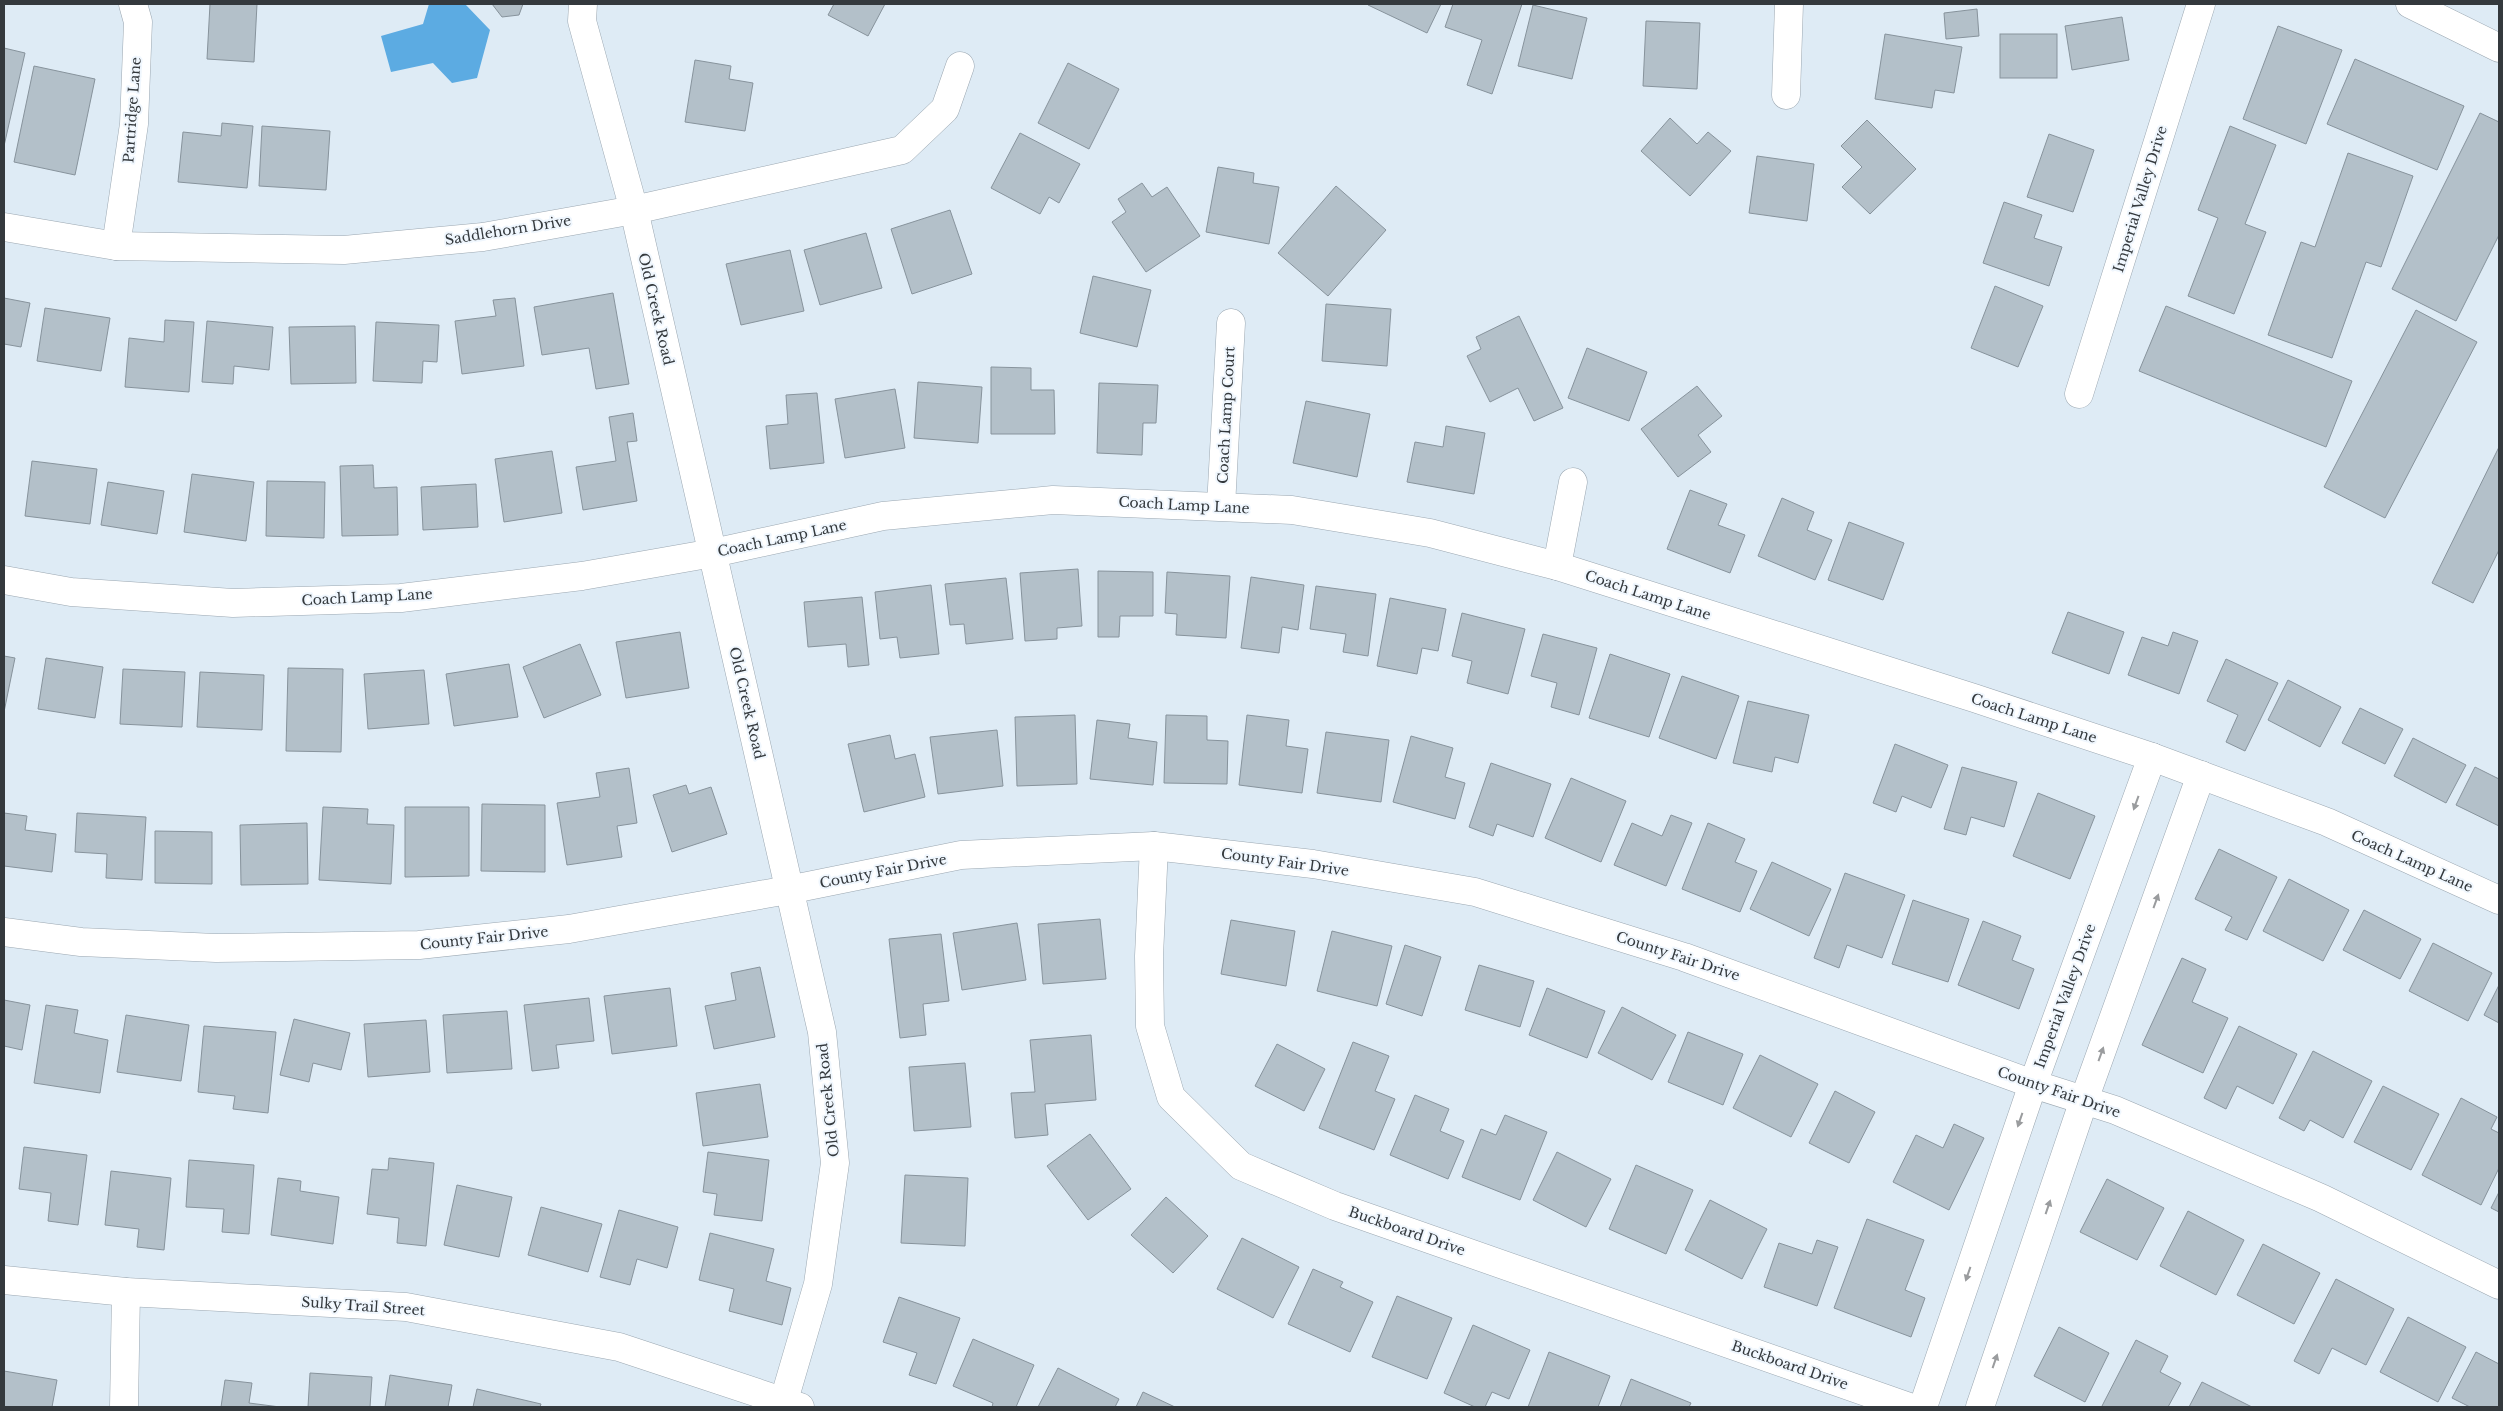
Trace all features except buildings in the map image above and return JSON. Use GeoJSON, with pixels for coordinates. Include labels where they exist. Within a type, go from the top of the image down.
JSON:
{"type":"FeatureCollection","features":[{"type":"Feature","properties":{"kind":"street","name":"Partridge Lane"},"geometry":{"type":"LineString","coordinates":[[116,246],[134,124],[138,22],[133,4]]}},
{"type":"Feature","properties":{"kind":"street","name":"Old Creek Road"},"geometry":{"type":"LineString","coordinates":[[583,4],[582,21],[634,210],[822,1032],[835,1163],[818,1284],[789,1405]]}},
{"type":"Feature","properties":{"kind":"street"},"geometry":{"type":"LineString","coordinates":[[1786,95],[1789,4]]}},
{"type":"Feature","properties":{"kind":"street","name":"Imperial Valley Drive"},"geometry":{"type":"LineString","coordinates":[[2079,394],[2201,4]]}},
{"type":"Feature","properties":{"kind":"street"},"geometry":{"type":"LineString","coordinates":[[2410,4],[2499,48]]}},
{"type":"Feature","properties":{"kind":"street","name":"Saddlehorn Drive"},"geometry":{"type":"LineString","coordinates":[[4,226],[116,246],[344,250],[483,237],[634,210],[902,150],[945,109],[960,66]]}},
{"type":"Feature","properties":{"kind":"street","name":"Coach Lamp Court"},"geometry":{"type":"LineString","coordinates":[[1220,506],[1231,323]]}},
{"type":"Feature","properties":{"kind":"street"},"geometry":{"type":"LineString","coordinates":[[1557,566],[1573,482]]}},
{"type":"Feature","properties":{"kind":"street","name":"Coach Lamp Lane"},"geometry":{"type":"LineString","coordinates":[[4,580],[71,592],[233,602],[401,598],[582,576],[713,553],[883,516],[1052,500],[1292,510],[1430,533],[1557,566],[1974,698],[2152,757],[2327,822],[2499,900]]}},
{"type":"Feature","properties":{"kind":"street","name":"Imperial Valley Drive"},"geometry":{"type":"LineString","coordinates":[[1923,1407],[2032,1084],[2152,757]]}},
{"type":"Feature","properties":{"kind":"street"},"geometry":{"type":"LineString","coordinates":[[1980,1407],[2084,1100],[2201,775]]}},
{"type":"Feature","properties":{"kind":"street","name":"County Fair Drive"},"geometry":{"type":"LineString","coordinates":[[4,932],[81,942],[216,948],[419,945],[569,929],[788,890],[961,855],[1154,846],[1313,864],[1475,892],[1684,956],[2032,1084],[2115,1110],[2321,1198],[2499,1285]]}},
{"type":"Feature","properties":{"kind":"street","name":"Buckboard Drive"},"geometry":{"type":"LineString","coordinates":[[1154,846],[1149,956],[1150,1026],[1170,1098],[1241,1166],[1335,1206],[1909,1407]]}},
{"type":"Feature","properties":{"kind":"street","name":"Sulky Trail Street"},"geometry":{"type":"LineString","coordinates":[[4,1280],[126,1292],[406,1307],[620,1347],[789,1405]]}},
{"type":"Feature","properties":{"kind":"street"},"geometry":{"type":"LineString","coordinates":[[124,1407],[126,1292]]}},
{"type":"Feature","properties":{"kind":"water"},"geometry":{"type":"Polygon","coordinates":[[[429,4],[465,4],[490,30],[477,78],[452,83],[433,63],[391,72],[381,36],[423,24],[429,4]]]}}]}
